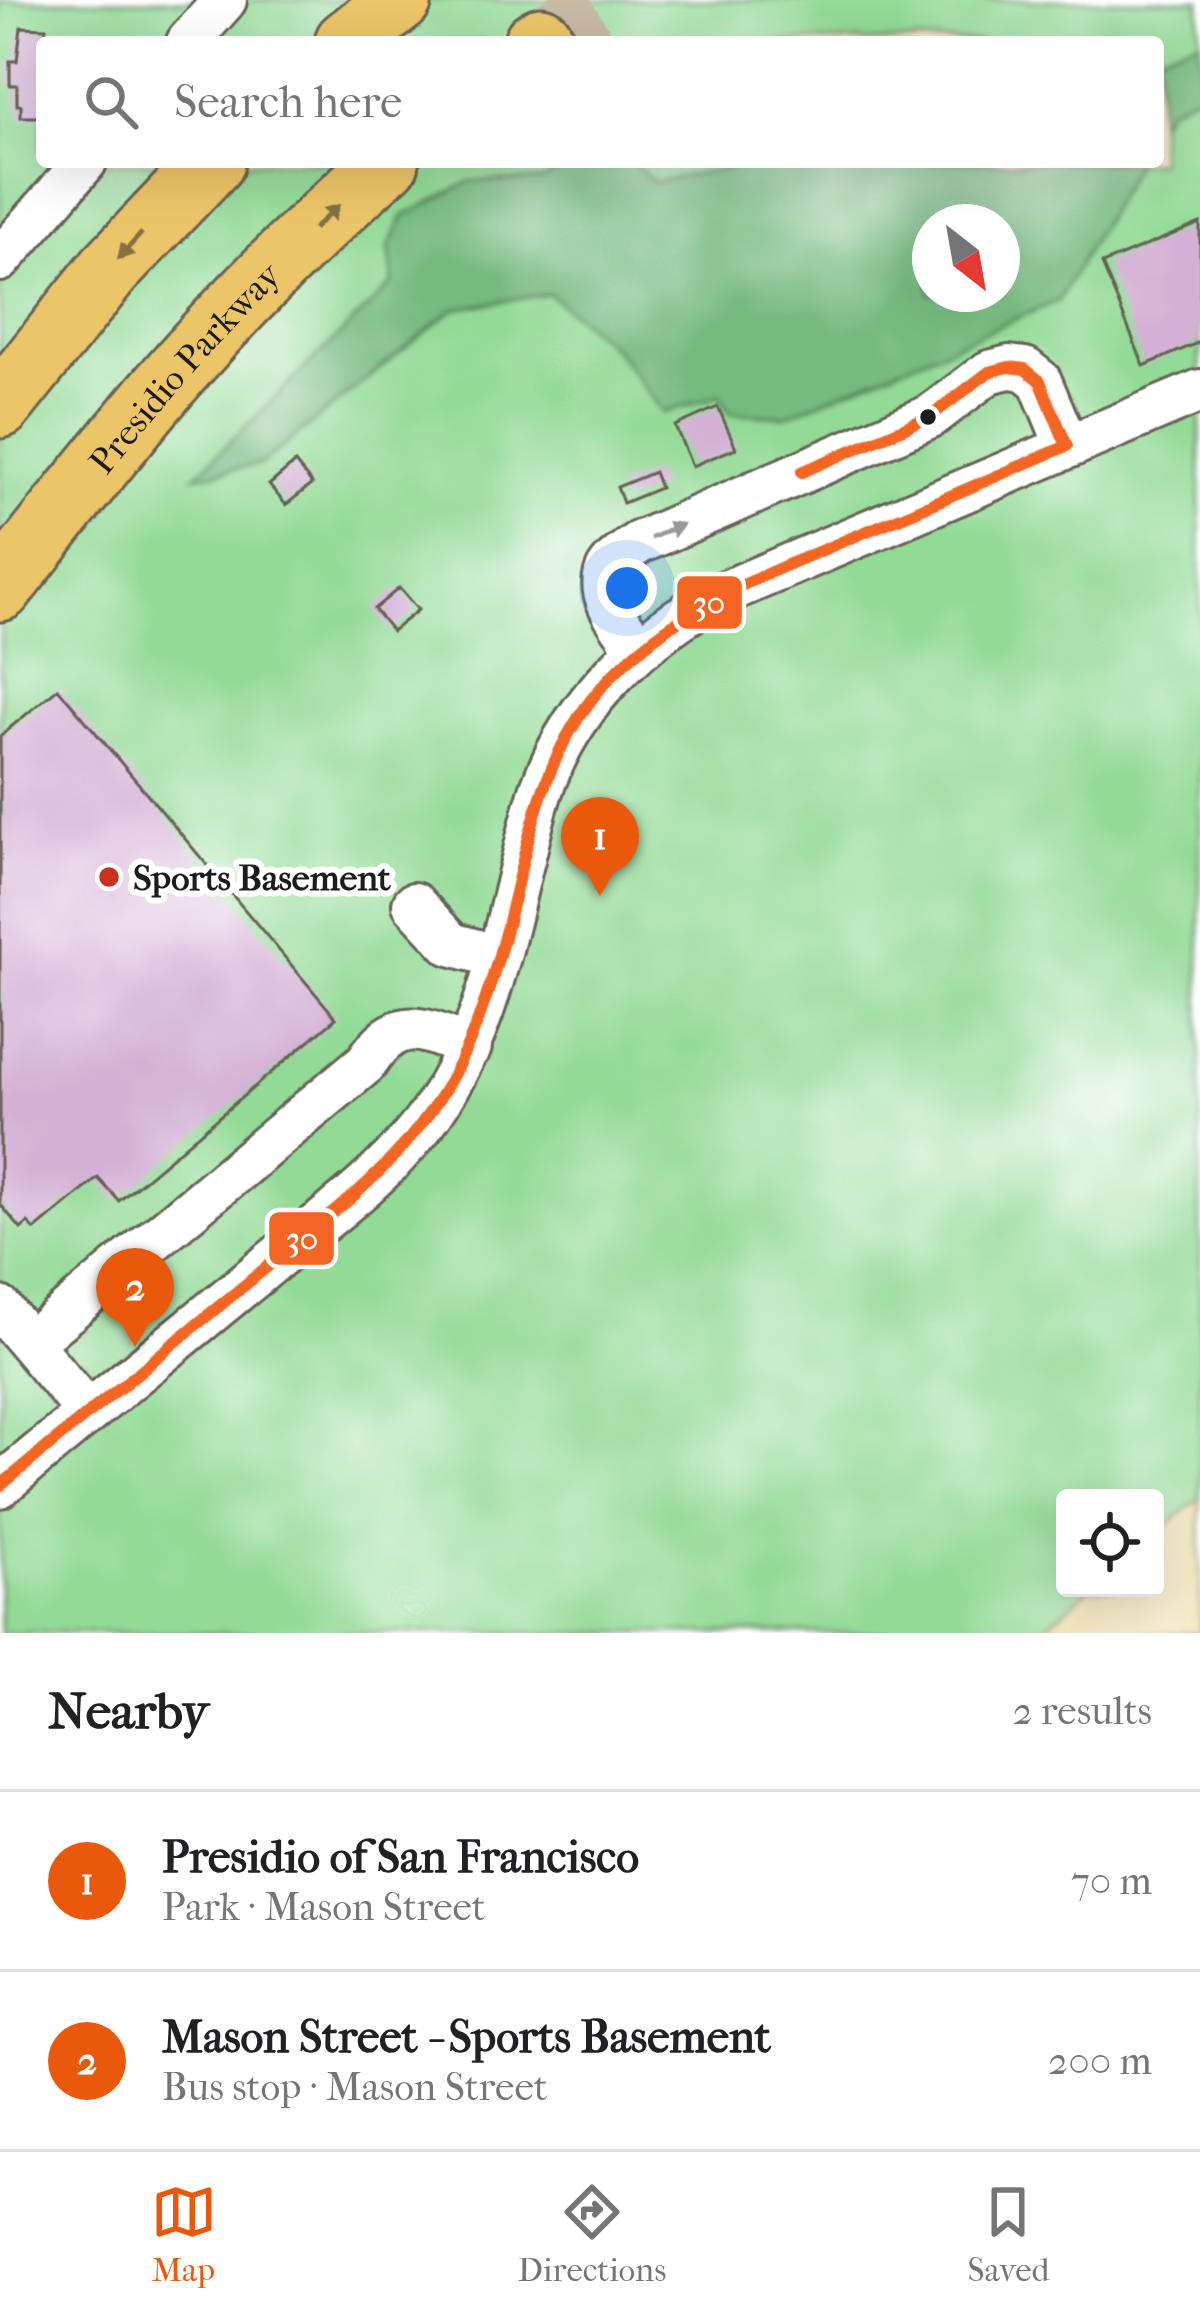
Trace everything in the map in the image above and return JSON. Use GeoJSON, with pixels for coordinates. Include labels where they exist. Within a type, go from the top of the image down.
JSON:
{"type":"FeatureCollection","features":[{"type":"Feature","properties":{"kind":"highway"},"geometry":{"type":"LineString","coordinates":[[355,36],[400,0]]}},
{"type":"Feature","properties":{"kind":"highway"},"geometry":{"type":"LineString","coordinates":[[0,406],[109,270],[206,168]]}},
{"type":"Feature","properties":{"kind":"highway","name":"Presidio Parkway"},"geometry":{"type":"LineString","coordinates":[[0,589],[226,317],[380,168]]}},
{"type":"Feature","properties":{"kind":"street"},"geometry":{"type":"LineString","coordinates":[[193,36],[225,0]]}},
{"type":"Feature","properties":{"kind":"street"},"geometry":{"type":"LineString","coordinates":[[0,260],[80,168]]}},
{"type":"Feature","properties":{"kind":"street"},"geometry":{"type":"LineString","coordinates":[[638,648],[610,607],[604,589],[608,570],[620,557],[638,544],[931,416],[989,372],[1025,369],[1040,381],[1067,446]]}},
{"type":"Feature","properties":{"kind":"street"},"geometry":{"type":"LineString","coordinates":[[0,1486],[391,1160],[420,1127],[470,1047],[499,957],[543,784],[584,709],[638,648],[723,593],[1200,391]]}},
{"type":"Feature","properties":{"kind":"street"},"geometry":{"type":"LineString","coordinates":[[414,904],[452,944],[499,957]]}},
{"type":"Feature","properties":{"kind":"street"},"geometry":{"type":"LineString","coordinates":[[30,1343],[366,1063],[388,1034],[424,1030],[470,1047]]}},
{"type":"Feature","properties":{"kind":"street"},"geometry":{"type":"LineString","coordinates":[[0,1308],[88,1413]]}},
{"type":"Feature","properties":{"kind":"green space"},"geometry":{"type":"Polygon","coordinates":[[[0,0],[1200,0],[1200,1633],[0,1633],[0,0]]]}},
{"type":"Feature","properties":{"kind":"green space"},"geometry":{"type":"Polygon","coordinates":[[[1200,40],[1200,92],[1164,112],[1164,51],[1200,40]]]}},
{"type":"Feature","properties":{"kind":"green space"},"geometry":{"type":"Polygon","coordinates":[[[560,168],[639,168],[654,182],[731,168],[1133,168],[1058,301],[786,416],[729,413],[720,395],[663,413],[615,349],[549,294],[454,309],[261,464],[195,476],[393,283],[389,247],[404,216],[471,181],[542,181],[560,168]]]}},
{"type":"Feature","properties":{"kind":"sand"},"geometry":{"type":"Polygon","coordinates":[[[1200,1498],[1200,1633],[1038,1633],[1080,1597],[1164,1597],[1164,1528],[1200,1498]]]}},
{"type":"Feature","properties":{"kind":"building"},"geometry":{"type":"Polygon","coordinates":[[[21,27],[46,28],[46,36],[36,36],[36,117],[21,117],[17,85],[10,85],[10,61],[17,61],[21,27]]]}},
{"type":"Feature","properties":{"kind":"building"},"geometry":{"type":"Polygon","coordinates":[[[1200,223],[1200,342],[1144,366],[1102,264],[1200,223]]]}},
{"type":"Feature","properties":{"kind":"building"},"geometry":{"type":"Polygon","coordinates":[[[718,407],[736,448],[692,466],[675,426],[718,407]]]}},
{"type":"Feature","properties":{"kind":"building"},"geometry":{"type":"Polygon","coordinates":[[[295,463],[312,484],[286,505],[269,485],[295,463]]]}},
{"type":"Feature","properties":{"kind":"building"},"geometry":{"type":"Polygon","coordinates":[[[654,472],[660,488],[623,503],[617,487],[654,472]]]}},
{"type":"Feature","properties":{"kind":"building"},"geometry":{"type":"Polygon","coordinates":[[[399,588],[418,610],[392,631],[374,609],[399,588]]]}},
{"type":"Feature","properties":{"kind":"building","name":"Sports Basement"},"geometry":{"type":"Polygon","coordinates":[[[58,688],[336,1018],[119,1201],[98,1178],[35,1230],[28,1223],[21,1229],[0,1204],[0,736],[58,688]]]}},
{"type":"Feature","properties":{"kind":"tunnel"},"geometry":{"type":"LineString","coordinates":[[546,36],[604,0]]}},
{"type":"Feature","properties":{"kind":"transit line","name":"30"},"geometry":{"type":"LineString","coordinates":[[802,472],[931,416],[989,372],[1009,367],[1025,369],[1040,381],[1067,446]]}},
{"type":"Feature","properties":{"kind":"transit line","name":"30"},"geometry":{"type":"LineString","coordinates":[[0,1486],[351,1198],[431,1111],[480,1015],[536,814],[558,755],[591,700],[618,669],[679,620],[713,600],[1067,446]]}},
{"type":"Feature","properties":{"kind":"place","name":"Sports Basement"},"geometry":{"type":"Point","coordinates":[109,877]}},
{"type":"Feature","properties":{"kind":"place","name":"Presidio of San Francisco"},"geometry":{"type":"Point","coordinates":[600,896]}},
{"type":"Feature","properties":{"kind":"place","name":"Mason Street - Sports Basement"},"geometry":{"type":"Point","coordinates":[135,1347]}}]}
